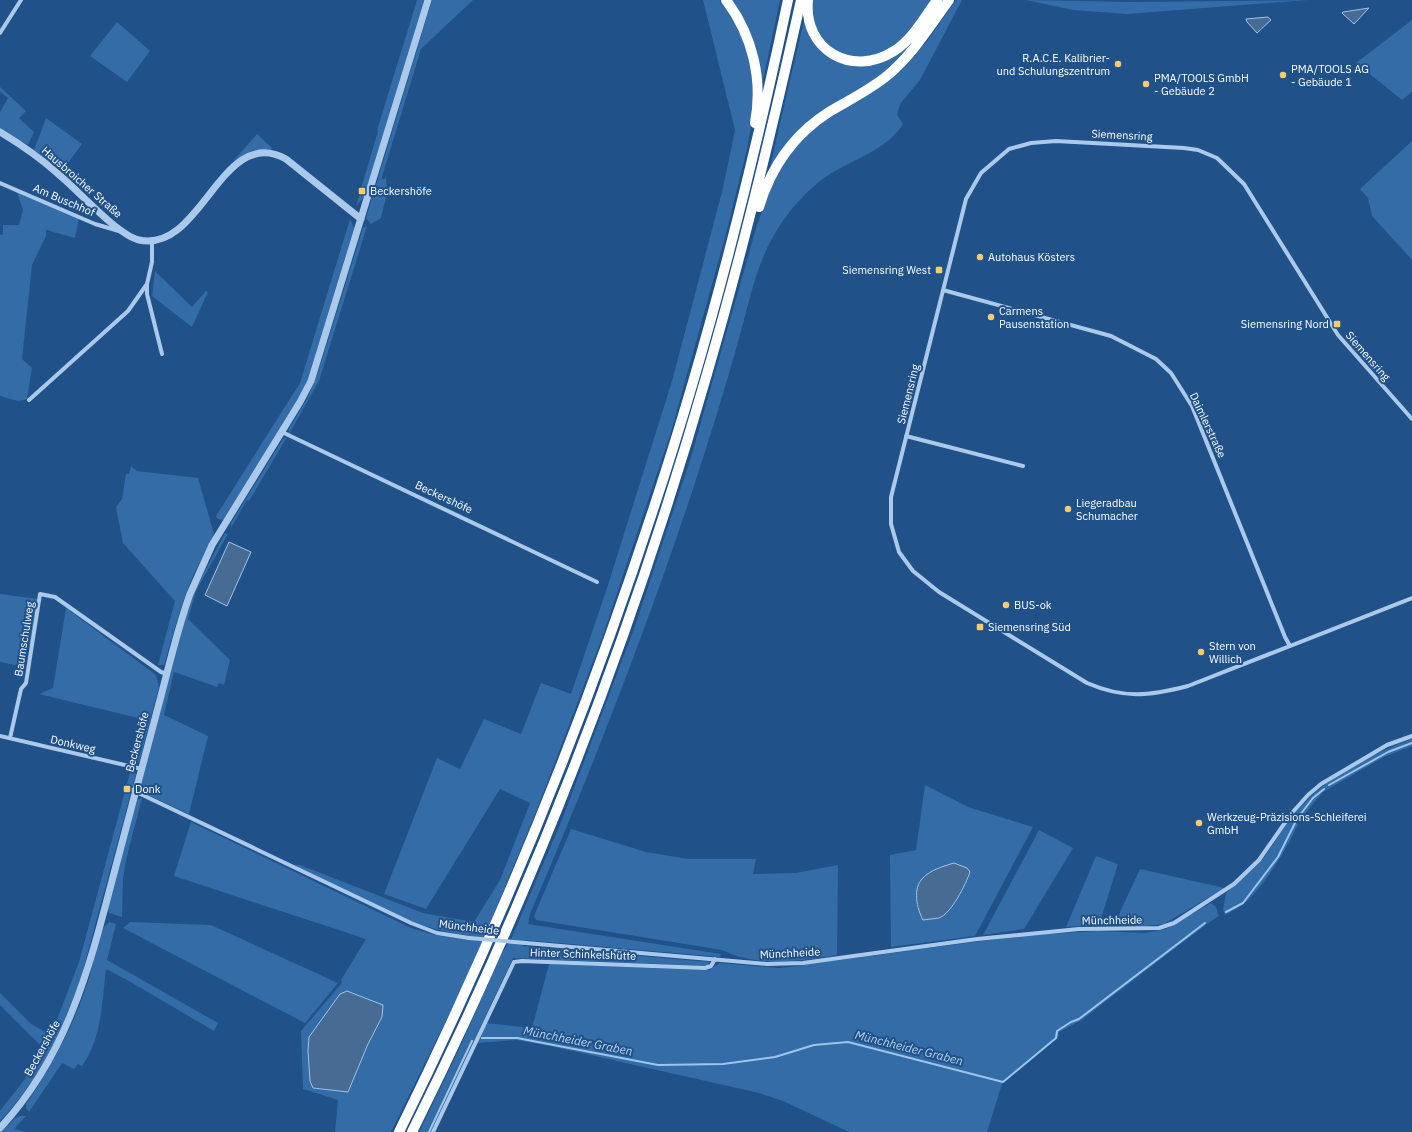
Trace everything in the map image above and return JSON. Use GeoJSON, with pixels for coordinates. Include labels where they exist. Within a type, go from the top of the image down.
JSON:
{"type":"FeatureCollection","features":[{"type":"Feature","properties":{"kind":"highway"},"geometry":{"type":"LineString","coordinates":[[726,0],[737,16],[747,38],[753,57],[758,84],[757,110],[744,170],[744,194]]}},
{"type":"Feature","properties":{"kind":"highway"},"geometry":{"type":"LineString","coordinates":[[399,1132],[493,931],[542,816],[596,677],[638,556],[680,423],[717,297],[744,194],[788,0]]}},
{"type":"Feature","properties":{"kind":"highway"},"geometry":{"type":"LineString","coordinates":[[412,1132],[499,949],[551,825],[600,698],[676,480],[708,373],[746,234],[801,0]]}},
{"type":"Feature","properties":{"kind":"highway"},"geometry":{"type":"LineString","coordinates":[[808,0],[809,23],[820,43],[840,58],[863,62],[882,58],[900,47],[937,0]]}},
{"type":"Feature","properties":{"kind":"highway"},"geometry":{"type":"LineString","coordinates":[[746,234],[754,221],[774,170],[796,139],[825,115],[870,88],[892,71],[913,49],[949,0]]}},
{"type":"Feature","properties":{"kind":"street"},"geometry":{"type":"LineString","coordinates":[[0,33],[21,0]]}},
{"type":"Feature","properties":{"kind":"street","name":"Beckershöfe"},"geometry":{"type":"LineString","coordinates":[[0,1128],[24,1100],[44,1071],[75,1007],[94,948],[133,791],[142,769],[187,603],[204,561],[303,397],[313,374],[428,0]]}},
{"type":"Feature","properties":{"kind":"street","name":"Hausbroicher Straße"},"geometry":{"type":"LineString","coordinates":[[0,132],[58,173],[122,231],[135,238],[152,241]]}},
{"type":"Feature","properties":{"kind":"street","name":"Siemensring"},"geometry":{"type":"LineString","coordinates":[[1412,419],[1338,335],[1244,184],[1218,158],[1198,150],[1176,147],[1056,141],[1031,143],[1010,149],[981,173],[966,199],[906,436],[892,497],[891,524],[899,552],[912,571],[939,592],[1087,683],[1113,692],[1133,695],[1157,694],[1188,686],[1412,598]]}},
{"type":"Feature","properties":{"kind":"street"},"geometry":{"type":"LineString","coordinates":[[162,354],[151,312],[148,284],[152,265],[152,241],[164,238],[175,232],[234,166],[249,156],[260,153],[275,154],[286,159],[361,219]]}},
{"type":"Feature","properties":{"kind":"street","name":"Am Buschhof"},"geometry":{"type":"LineString","coordinates":[[0,183],[95,224],[122,231]]}},
{"type":"Feature","properties":{"kind":"street"},"geometry":{"type":"LineString","coordinates":[[29,400],[128,311],[148,284]]}},
{"type":"Feature","properties":{"kind":"street","name":"Daimlerstraße"},"geometry":{"type":"LineString","coordinates":[[943,290],[1111,336],[1156,360],[1171,373],[1192,406],[1285,637],[1290,646]]}},
{"type":"Feature","properties":{"kind":"street","name":"Beckershöfe"},"geometry":{"type":"LineString","coordinates":[[282,432],[597,582]]}},
{"type":"Feature","properties":{"kind":"street","name":"Siemensring"},"geometry":{"type":"LineString","coordinates":[[906,436],[1023,466]]}},
{"type":"Feature","properties":{"kind":"street","name":"Baumschulweg"},"geometry":{"type":"LineString","coordinates":[[10,738],[21,689],[26,683],[40,594],[55,597],[161,672],[167,674]]}},
{"type":"Feature","properties":{"kind":"street","name":"Donkweg"},"geometry":{"type":"LineString","coordinates":[[0,736],[142,769]]}},
{"type":"Feature","properties":{"kind":"street","name":"Münchheide"},"geometry":{"type":"LineString","coordinates":[[133,791],[411,924],[437,933],[469,938],[715,960],[768,964],[803,963],[977,939],[1079,929],[1159,928],[1174,923],[1234,884],[1259,860],[1291,814],[1308,795],[1321,784],[1387,745],[1412,736]]}},
{"type":"Feature","properties":{"kind":"street","name":"Hinter Schinkelshütte"},"geometry":{"type":"LineString","coordinates":[[433,1132],[455,1088],[510,967],[514,962],[522,960],[705,968],[712,966],[715,960]]}},
{"type":"Feature","properties":{"kind":"shaded area"},"geometry":{"type":"Polygon","coordinates":[[[417,0],[424,0],[365,196],[356,206],[378,131],[377,130],[417,0]]]}},
{"type":"Feature","properties":{"kind":"shaded area"},"geometry":{"type":"Polygon","coordinates":[[[432,0],[473,0],[421,49],[381,180],[386,178],[387,193],[381,218],[371,224],[366,218],[432,0]]]}},
{"type":"Feature","properties":{"kind":"shaded area"},"geometry":{"type":"Polygon","coordinates":[[[703,0],[720,0],[732,17],[744,43],[751,65],[754,110],[747,149],[726,234],[671,432],[602,638],[538,807],[470,972],[391,1132],[335,1132],[338,1100],[303,1089],[301,1031],[341,984],[341,980],[366,939],[174,876],[191,822],[411,928],[435,935],[466,940],[468,935],[446,932],[401,918],[294,865],[300,865],[423,913],[474,922],[500,880],[530,803],[500,789],[426,909],[384,894],[437,758],[460,769],[484,719],[521,734],[541,683],[571,694],[608,585],[672,381],[723,188],[735,130],[703,0]],[[347,991],[340,994],[333,1004],[313,1088],[348,1092],[368,1044],[382,1017],[383,1005],[347,991]]]}},
{"type":"Feature","properties":{"kind":"shaded area"},"geometry":{"type":"Polygon","coordinates":[[[728,0],[780,0],[761,90],[728,0]]]}},
{"type":"Feature","properties":{"kind":"shaded area"},"geometry":{"type":"Polygon","coordinates":[[[811,0],[932,0],[911,28],[892,47],[875,56],[864,58],[853,57],[842,53],[824,41],[813,21],[811,0]]]}},
{"type":"Feature","properties":{"kind":"shaded area"},"geometry":{"type":"Polygon","coordinates":[[[940,0],[944,0],[905,52],[888,71],[823,113],[770,167],[804,20],[834,57],[888,57],[940,0]]]}},
{"type":"Feature","properties":{"kind":"shaded area"},"geometry":{"type":"Polygon","coordinates":[[[956,0],[962,0],[920,80],[900,104],[897,115],[903,124],[897,133],[880,147],[830,174],[805,194],[784,219],[767,248],[754,285],[700,467],[657,594],[596,755],[530,914],[528,924],[721,954],[720,957],[525,940],[523,946],[710,962],[707,966],[513,958],[431,1132],[419,1132],[460,1047],[502,953],[512,937],[563,817],[635,626],[691,457],[757,225],[779,167],[807,133],[901,70],[927,41],[956,0]]]}},
{"type":"Feature","properties":{"kind":"shaded area"},"geometry":{"type":"Polygon","coordinates":[[[1026,0],[1132,2],[1309,0],[1127,14],[1073,10],[1026,0]]]}},
{"type":"Feature","properties":{"kind":"shaded area"},"geometry":{"type":"Polygon","coordinates":[[[1369,8],[1354,24],[1342,13],[1343,12],[1369,8]]]}},
{"type":"Feature","properties":{"kind":"shaded area"},"geometry":{"type":"Polygon","coordinates":[[[1268,17],[1271,20],[1257,33],[1246,19],[1268,17]]]}},
{"type":"Feature","properties":{"kind":"shaded area"},"geometry":{"type":"Polygon","coordinates":[[[1412,20],[1412,92],[1402,100],[1356,63],[1412,20]]]}},
{"type":"Feature","properties":{"kind":"shaded area"},"geometry":{"type":"Polygon","coordinates":[[[117,22],[150,51],[127,82],[90,56],[117,22]]]}},
{"type":"Feature","properties":{"kind":"shaded area"},"geometry":{"type":"Polygon","coordinates":[[[0,87],[26,111],[19,118],[34,132],[28,145],[0,129],[0,112],[8,98],[0,91],[0,87]]]}},
{"type":"Feature","properties":{"kind":"shaded area"},"geometry":{"type":"Polygon","coordinates":[[[46,118],[82,144],[62,171],[34,150],[46,118]]]}},
{"type":"Feature","properties":{"kind":"shaded area"},"geometry":{"type":"Polygon","coordinates":[[[257,134],[272,148],[271,150],[255,150],[233,161],[257,134]]]}},
{"type":"Feature","properties":{"kind":"shaded area"},"geometry":{"type":"Polygon","coordinates":[[[1412,141],[1412,260],[1372,216],[1368,198],[1360,189],[1412,141]]]}},
{"type":"Feature","properties":{"kind":"shaded area"},"geometry":{"type":"Polygon","coordinates":[[[17,192],[79,218],[75,238],[46,230],[46,236],[32,265],[22,359],[32,368],[27,399],[18,401],[0,396],[0,235],[3,234],[3,225],[19,225],[23,210],[17,192]]]}},
{"type":"Feature","properties":{"kind":"shaded area"},"geometry":{"type":"Polygon","coordinates":[[[350,219],[354,228],[308,379],[298,399],[224,520],[218,519],[216,516],[300,383],[350,219]]]}},
{"type":"Feature","properties":{"kind":"shaded area"},"geometry":{"type":"Polygon","coordinates":[[[367,226],[319,381],[289,434],[289,429],[308,397],[318,372],[363,228],[367,226]]]}},
{"type":"Feature","properties":{"kind":"shaded area"},"geometry":{"type":"Polygon","coordinates":[[[155,271],[192,307],[206,291],[208,292],[192,327],[152,296],[155,271]]]}},
{"type":"Feature","properties":{"kind":"shaded area"},"geometry":{"type":"Polygon","coordinates":[[[287,437],[231,528],[231,523],[283,439],[287,437]]]}},
{"type":"Feature","properties":{"kind":"shaded area"},"geometry":{"type":"Polygon","coordinates":[[[131,466],[137,471],[198,478],[214,534],[191,580],[181,607],[164,665],[158,665],[175,601],[123,543],[116,507],[122,499],[126,474],[129,474],[131,466]]]}},
{"type":"Feature","properties":{"kind":"shaded area"},"geometry":{"type":"Polygon","coordinates":[[[225,533],[228,534],[196,591],[188,619],[230,660],[224,685],[219,683],[217,687],[174,672],[164,715],[208,736],[189,814],[144,793],[140,788],[184,620],[195,590],[225,533]]]}},
{"type":"Feature","properties":{"kind":"shaded area"},"geometry":{"type":"Polygon","coordinates":[[[229,542],[251,552],[227,606],[205,595],[229,542]]]}},
{"type":"Feature","properties":{"kind":"shaded area"},"geometry":{"type":"Polygon","coordinates":[[[0,594],[38,599],[31,645],[23,644],[19,666],[0,662],[0,594]]]}},
{"type":"Feature","properties":{"kind":"shaded area"},"geometry":{"type":"Polygon","coordinates":[[[66,608],[156,675],[159,687],[139,762],[135,765],[146,720],[39,694],[53,688],[66,608]]]}},
{"type":"Feature","properties":{"kind":"shaded area"},"geometry":{"type":"Polygon","coordinates":[[[1412,739],[1412,746],[1384,757],[1323,792],[1302,817],[1296,812],[1321,788],[1349,768],[1380,752],[1412,739]]]}},
{"type":"Feature","properties":{"kind":"shaded area"},"geometry":{"type":"Polygon","coordinates":[[[131,769],[136,774],[77,992],[54,1044],[45,1060],[25,1091],[0,1121],[0,1111],[25,1079],[44,1049],[0,1005],[0,993],[31,1024],[51,1035],[79,962],[131,769]]]}},
{"type":"Feature","properties":{"kind":"shaded area"},"geometry":{"type":"Polygon","coordinates":[[[925,785],[968,807],[1033,827],[975,936],[891,947],[890,855],[916,850],[925,785]]]}},
{"type":"Feature","properties":{"kind":"shaded area"},"geometry":{"type":"Polygon","coordinates":[[[142,798],[126,860],[123,879],[122,917],[109,913],[108,907],[137,800],[142,798]]]}},
{"type":"Feature","properties":{"kind":"shaded area"},"geometry":{"type":"Polygon","coordinates":[[[1290,819],[1298,824],[1275,865],[1254,894],[1246,902],[1225,915],[1223,910],[1226,893],[1263,859],[1290,819]]]}},
{"type":"Feature","properties":{"kind":"shaded area"},"geometry":{"type":"Polygon","coordinates":[[[571,829],[646,852],[688,859],[756,859],[753,874],[796,873],[838,865],[837,955],[793,961],[764,961],[736,956],[722,950],[536,920],[534,916],[571,829]]]}},
{"type":"Feature","properties":{"kind":"shaded area"},"geometry":{"type":"Polygon","coordinates":[[[1039,830],[1073,848],[1024,929],[983,935],[1039,830]]]}},
{"type":"Feature","properties":{"kind":"shaded area"},"geometry":{"type":"Polygon","coordinates":[[[1096,856],[1118,864],[1099,925],[1066,927],[1096,856]]]}},
{"type":"Feature","properties":{"kind":"shaded area"},"geometry":{"type":"Polygon","coordinates":[[[954,863],[967,868],[970,872],[962,891],[944,915],[939,918],[923,920],[917,905],[917,893],[920,882],[926,875],[933,871],[954,863]]]}},
{"type":"Feature","properties":{"kind":"shaded area"},"geometry":{"type":"Polygon","coordinates":[[[1140,869],[1225,888],[1164,924],[1145,926],[1114,925],[1140,869]]]}},
{"type":"Feature","properties":{"kind":"shaded area"},"geometry":{"type":"Polygon","coordinates":[[[1211,903],[1216,907],[1219,916],[1080,1021],[1059,1032],[1058,1038],[1002,1084],[987,1132],[849,1132],[783,1101],[759,1093],[555,1047],[517,1040],[478,1043],[486,1023],[532,1028],[549,964],[709,970],[720,963],[779,968],[1025,935],[1099,931],[1145,933],[1166,929],[1211,903]]]}},
{"type":"Feature","properties":{"kind":"shaded area"},"geometry":{"type":"Polygon","coordinates":[[[109,922],[116,924],[107,960],[218,1023],[214,1031],[106,969],[100,1019],[94,1044],[89,1055],[82,1066],[78,1064],[74,1069],[62,1063],[29,1112],[26,1108],[26,1104],[45,1074],[71,1026],[90,975],[102,931],[105,925],[109,922]]]}},
{"type":"Feature","properties":{"kind":"shaded area"},"geometry":{"type":"Polygon","coordinates":[[[130,922],[211,925],[338,983],[305,1023],[123,928],[130,922]]]}},
{"type":"Feature","properties":{"kind":"shaded area"},"geometry":{"type":"Polygon","coordinates":[[[347,991],[383,1005],[382,1017],[368,1044],[348,1092],[313,1088],[310,1081],[308,1051],[309,1037],[340,994],[347,991]]]}},
{"type":"Feature","properties":{"kind":"shaded area"},"geometry":{"type":"Polygon","coordinates":[[[26,1116],[14,1129],[26,1132],[1,1132],[15,1118],[26,1116]]]}},
{"type":"Feature","properties":{"kind":"waterway","name":"Münchheider Graben"},"geometry":{"type":"LineString","coordinates":[[1329,785],[1388,752],[1412,743]]}},
{"type":"Feature","properties":{"kind":"waterway","name":"Münchheider Graben"},"geometry":{"type":"LineString","coordinates":[[1300,815],[1313,798],[1324,789]]}},
{"type":"Feature","properties":{"kind":"waterway","name":"Münchheider Graben"},"geometry":{"type":"LineString","coordinates":[[1226,912],[1243,903],[1278,857],[1295,823]]}},
{"type":"Feature","properties":{"kind":"waterway","name":"Münchheider Graben"},"geometry":{"type":"LineString","coordinates":[[482,1038],[517,1038],[658,1065],[723,1064],[775,1057],[814,1045],[848,1042],[1003,1082],[1056,1038],[1057,1031],[1079,1019],[1205,923]]}},
{"type":"Feature","properties":{"kind":"waterway","name":"Münchheider Graben"},"geometry":{"type":"LineString","coordinates":[[429,1132],[472,1041]]}},
{"type":"Feature","properties":{"kind":"place","name":"R.A.C.E. Kalibrier- und Schulungszentrum"},"geometry":{"type":"Point","coordinates":[1118,64]}},
{"type":"Feature","properties":{"kind":"place","name":"PMA/TOOLS AG - Gebäude 1"},"geometry":{"type":"Point","coordinates":[1283,75]}},
{"type":"Feature","properties":{"kind":"place","name":"PMA/TOOLS GmbH - Gebäude 2"},"geometry":{"type":"Point","coordinates":[1146,84]}},
{"type":"Feature","properties":{"kind":"place","name":"Beckershöfe"},"geometry":{"type":"Point","coordinates":[362,191]}},
{"type":"Feature","properties":{"kind":"place","name":"Autohaus Kösters"},"geometry":{"type":"Point","coordinates":[980,257]}},
{"type":"Feature","properties":{"kind":"place","name":"Siemensring West"},"geometry":{"type":"Point","coordinates":[939,270]}},
{"type":"Feature","properties":{"kind":"place","name":"Carmens Pausenstation"},"geometry":{"type":"Point","coordinates":[991,317]}},
{"type":"Feature","properties":{"kind":"place","name":"Siemensring Nord"},"geometry":{"type":"Point","coordinates":[1337,324]}},
{"type":"Feature","properties":{"kind":"place","name":"Liegeradbau Schumacher"},"geometry":{"type":"Point","coordinates":[1068,509]}},
{"type":"Feature","properties":{"kind":"place","name":"BUS-ok"},"geometry":{"type":"Point","coordinates":[1006,605]}},
{"type":"Feature","properties":{"kind":"place","name":"Siemensring Süd"},"geometry":{"type":"Point","coordinates":[980,627]}},
{"type":"Feature","properties":{"kind":"place","name":"Stern von Willich"},"geometry":{"type":"Point","coordinates":[1201,652]}},
{"type":"Feature","properties":{"kind":"place","name":"Donk"},"geometry":{"type":"Point","coordinates":[127,789]}},
{"type":"Feature","properties":{"kind":"place","name":"Werkzeug-Präzisions-Schleiferei GmbH"},"geometry":{"type":"Point","coordinates":[1199,823]}}]}
